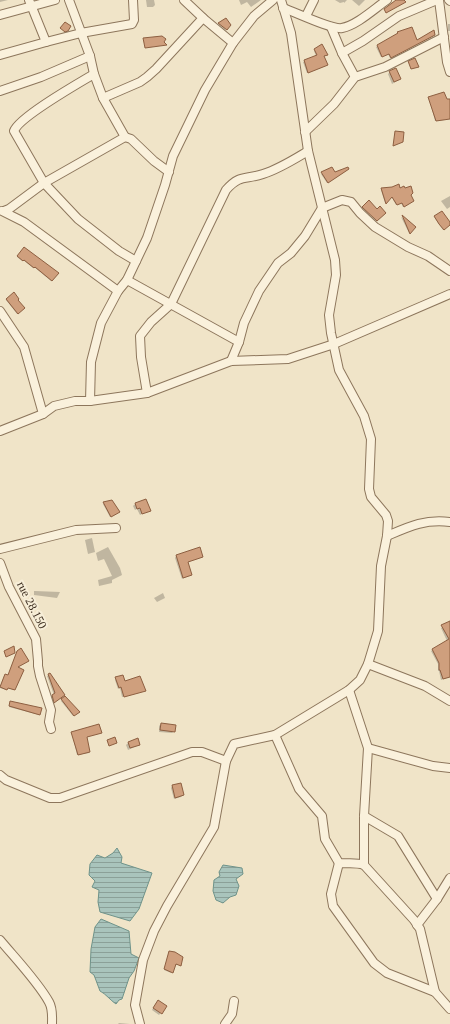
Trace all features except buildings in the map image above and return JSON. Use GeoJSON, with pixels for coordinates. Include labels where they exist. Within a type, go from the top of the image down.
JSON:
{"type":"FeatureCollection","features":[{"type":"Feature","properties":{"kind":"street"},"geometry":{"type":"LineString","coordinates":[[0,15],[30,4],[55,0]]}},
{"type":"Feature","properties":{"kind":"street"},"geometry":{"type":"LineString","coordinates":[[69,0],[90,56],[94,74],[103,98],[125,137],[131,139],[168,172]]}},
{"type":"Feature","properties":{"kind":"street"},"geometry":{"type":"LineString","coordinates":[[0,55],[81,33],[132,24],[134,20],[133,0]]}},
{"type":"Feature","properties":{"kind":"street"},"geometry":{"type":"LineString","coordinates":[[184,0],[233,43]]}},
{"type":"Feature","properties":{"kind":"street"},"geometry":{"type":"LineString","coordinates":[[90,402],[91,362],[101,323],[118,291],[127,280],[147,238],[173,156],[193,113],[233,43],[254,16],[273,0]]}},
{"type":"Feature","properties":{"kind":"street"},"geometry":{"type":"LineString","coordinates":[[306,16],[314,0]]}},
{"type":"Feature","properties":{"kind":"street"},"geometry":{"type":"LineString","coordinates":[[282,4],[331,27],[342,28],[350,25],[387,0]]}},
{"type":"Feature","properties":{"kind":"street"},"geometry":{"type":"LineString","coordinates":[[342,53],[364,41],[416,3],[438,0],[447,62],[450,72]]}},
{"type":"Feature","properties":{"kind":"street"},"geometry":{"type":"LineString","coordinates":[[30,4],[46,42]]}},
{"type":"Feature","properties":{"kind":"street"},"geometry":{"type":"LineString","coordinates":[[140,1024],[135,1005],[143,960],[154,931],[166,906],[214,827],[226,761],[234,744],[275,735],[349,690],[360,680],[368,664],[378,631],[380,566],[387,536],[388,521],[386,515],[371,497],[369,489],[371,439],[364,416],[339,370],[331,333],[329,315],[336,275],[335,260],[308,151],[291,33],[282,4]]}},
{"type":"Feature","properties":{"kind":"street"},"geometry":{"type":"LineString","coordinates":[[103,98],[140,82],[147,77],[203,18]]}},
{"type":"Feature","properties":{"kind":"street"},"geometry":{"type":"LineString","coordinates":[[331,27],[342,53],[355,77]]}},
{"type":"Feature","properties":{"kind":"street"},"geometry":{"type":"LineString","coordinates":[[305,132],[334,104],[355,77],[385,67],[444,37]]}},
{"type":"Feature","properties":{"kind":"street"},"geometry":{"type":"LineString","coordinates":[[0,91],[90,56]]}},
{"type":"Feature","properties":{"kind":"street"},"geometry":{"type":"LineString","coordinates":[[94,74],[38,109],[15,128],[14,131],[44,183],[78,219],[119,251],[136,261]]}},
{"type":"Feature","properties":{"kind":"street"},"geometry":{"type":"LineString","coordinates":[[2,211],[9,209],[44,183],[125,137]]}},
{"type":"Feature","properties":{"kind":"street"},"geometry":{"type":"LineString","coordinates":[[147,394],[141,357],[140,336],[151,322],[171,304],[226,190],[238,179],[262,174],[287,164],[308,151]]}},
{"type":"Feature","properties":{"kind":"street"},"geometry":{"type":"LineString","coordinates":[[231,361],[239,342],[244,323],[259,291],[278,263],[304,236],[322,208],[342,200],[351,202],[375,227],[408,247],[428,256],[450,271]]}},
{"type":"Feature","properties":{"kind":"street"},"geometry":{"type":"LineString","coordinates":[[2,211],[24,222],[118,291]]}},
{"type":"Feature","properties":{"kind":"street"},"geometry":{"type":"LineString","coordinates":[[127,280],[239,342]]}},
{"type":"Feature","properties":{"kind":"street"},"geometry":{"type":"LineString","coordinates":[[0,431],[43,414],[54,406],[75,401],[90,402],[147,394],[231,361],[288,359],[334,344],[450,294]]}},
{"type":"Feature","properties":{"kind":"street"},"geometry":{"type":"LineString","coordinates":[[0,310],[24,347],[43,414]]}},
{"type":"Feature","properties":{"kind":"street"},"geometry":{"type":"LineString","coordinates":[[387,536],[408,527],[433,520],[450,522]]}},
{"type":"Feature","properties":{"kind":"street"},"geometry":{"type":"LineString","coordinates":[[0,549],[76,530],[116,528]]}},
{"type":"Feature","properties":{"kind":"street","name":"rue 28.150"},"geometry":{"type":"LineString","coordinates":[[0,563],[9,587],[36,640],[38,666],[51,710],[49,722],[51,729]]}},
{"type":"Feature","properties":{"kind":"street"},"geometry":{"type":"LineString","coordinates":[[368,664],[425,686],[450,701]]}},
{"type":"Feature","properties":{"kind":"street"},"geometry":{"type":"LineString","coordinates":[[349,690],[368,748],[364,816],[364,865]]}},
{"type":"Feature","properties":{"kind":"street"},"geometry":{"type":"LineString","coordinates":[[275,735],[299,789],[322,816],[325,839],[339,863],[331,894],[333,906],[374,963],[386,973],[435,992]]}},
{"type":"Feature","properties":{"kind":"street"},"geometry":{"type":"LineString","coordinates":[[368,748],[433,766],[450,768]]}},
{"type":"Feature","properties":{"kind":"street"},"geometry":{"type":"LineString","coordinates":[[0,775],[6,780],[50,798],[60,798],[192,752],[202,752],[226,761]]}},
{"type":"Feature","properties":{"kind":"street"},"geometry":{"type":"LineString","coordinates":[[364,816],[398,836],[437,899]]}},
{"type":"Feature","properties":{"kind":"street"},"geometry":{"type":"LineString","coordinates":[[339,863],[356,863],[364,865],[417,925],[422,937],[435,992],[450,1010]]}},
{"type":"Feature","properties":{"kind":"street"},"geometry":{"type":"LineString","coordinates":[[417,925],[437,899],[450,878]]}},
{"type":"Feature","properties":{"kind":"street"},"geometry":{"type":"LineString","coordinates":[[0,940],[50,1003],[52,1024]]}},
{"type":"Feature","properties":{"kind":"street"},"geometry":{"type":"LineString","coordinates":[[225,1024],[232,1014],[234,1001]]}},
{"type":"Feature","properties":{"kind":"water"},"geometry":{"type":"Polygon","coordinates":[[[117,848],[122,857],[121,863],[152,873],[139,909],[130,921],[100,912],[98,902],[99,890],[92,887],[95,881],[89,875],[90,864],[97,855],[105,858],[113,853],[117,848]]]}},
{"type":"Feature","properties":{"kind":"water"},"geometry":{"type":"Polygon","coordinates":[[[223,865],[242,868],[243,874],[236,879],[239,886],[236,895],[230,897],[223,903],[216,900],[213,891],[214,880],[220,876],[219,872],[223,865]]]}},
{"type":"Feature","properties":{"kind":"water"},"geometry":{"type":"Polygon","coordinates":[[[101,919],[129,931],[131,954],[139,958],[134,971],[129,978],[122,999],[116,1004],[100,991],[94,975],[90,972],[91,949],[95,927],[101,919]]]}}]}
